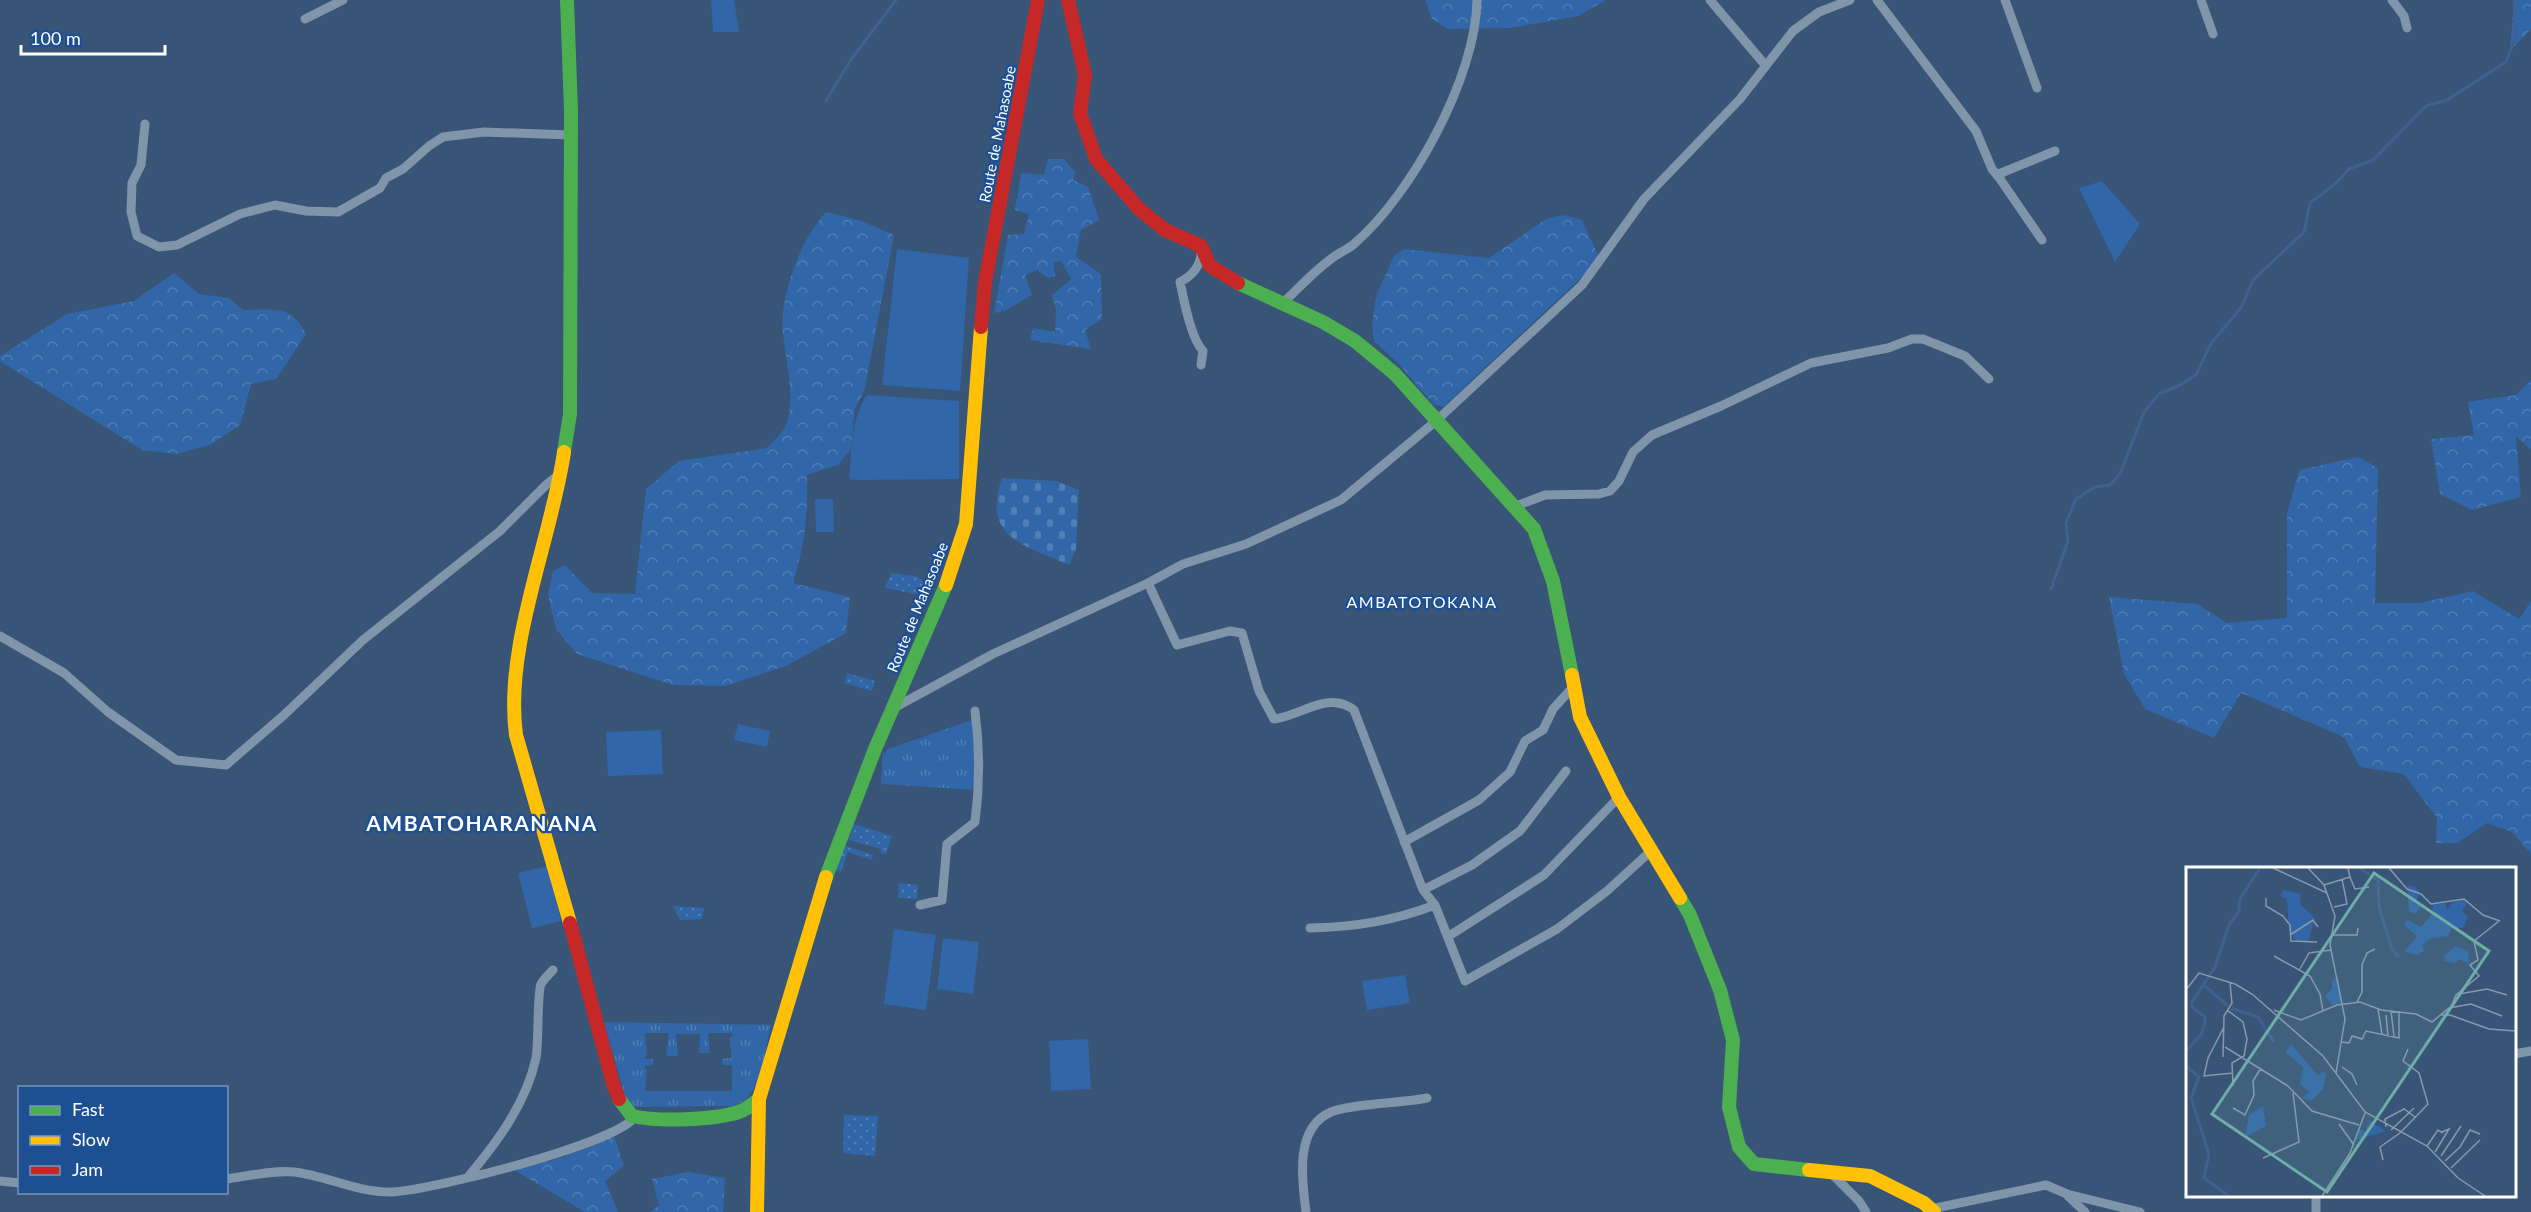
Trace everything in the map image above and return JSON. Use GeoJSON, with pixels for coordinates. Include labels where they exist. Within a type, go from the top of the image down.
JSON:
{"type":"FeatureCollection","features":[{"type":"Feature","properties":{"kind":"street"},"geometry":{"type":"LineString","coordinates":[[305,19],[343,0]]}},
{"type":"Feature","properties":{"kind":"street"},"geometry":{"type":"LineString","coordinates":[[567,0],[571,135],[570,414],[561,473],[521,641],[512,706],[516,735],[552,855],[613,1084],[626,1110],[634,1118],[676,1118],[738,1112],[759,1099]]}},
{"type":"Feature","properties":{"kind":"street","name":"Route de Mahasoabe"},"geometry":{"type":"LineString","coordinates":[[758,1212],[759,1099],[816,902],[838,839],[955,563],[966,524],[985,282],[1038,0]]}},
{"type":"Feature","properties":{"kind":"street"},"geometry":{"type":"LineString","coordinates":[[1068,0],[1085,75],[1080,113],[1096,159],[1139,209],[1164,230],[1201,246],[1210,266],[1232,280],[1284,302],[1355,341],[1395,374],[1516,506],[1534,529],[1547,560],[1580,717],[1619,797],[1653,849],[1690,915],[1720,990],[1733,1040],[1729,1107],[1739,1147],[1754,1164],[1870,1176],[1924,1203],[1932,1211],[2046,1185],[2067,1194],[2140,1212]]}},
{"type":"Feature","properties":{"kind":"street"},"geometry":{"type":"LineString","coordinates":[[1284,302],[1329,260],[1353,245],[1396,200],[1417,167],[1452,98],[1473,38],[1477,0]]}},
{"type":"Feature","properties":{"kind":"street"},"geometry":{"type":"LineString","coordinates":[[1710,0],[1766,66]]}},
{"type":"Feature","properties":{"kind":"street"},"geometry":{"type":"LineString","coordinates":[[892,709],[993,654],[1148,583],[1183,564],[1246,544],[1341,500],[1436,421],[1582,285],[1644,199],[1740,99],[1793,31],[1819,12],[1850,0]]}},
{"type":"Feature","properties":{"kind":"street"},"geometry":{"type":"LineString","coordinates":[[1877,0],[1976,131],[1992,169],[2042,240]]}},
{"type":"Feature","properties":{"kind":"street"},"geometry":{"type":"LineString","coordinates":[[2005,0],[2037,88]]}},
{"type":"Feature","properties":{"kind":"street"},"geometry":{"type":"LineString","coordinates":[[2201,0],[2213,34]]}},
{"type":"Feature","properties":{"kind":"street"},"geometry":{"type":"LineString","coordinates":[[2392,0],[2404,16],[2407,28]]}},
{"type":"Feature","properties":{"kind":"street"},"geometry":{"type":"LineString","coordinates":[[145,124],[141,165],[132,183],[131,212],[137,236],[159,247],[177,245],[240,214],[275,205],[306,212],[338,212],[380,188],[386,178],[403,169],[443,137],[484,132],[571,135]]}},
{"type":"Feature","properties":{"kind":"street"},"geometry":{"type":"LineString","coordinates":[[2000,179],[2001,173],[2055,151]]}},
{"type":"Feature","properties":{"kind":"street"},"geometry":{"type":"LineString","coordinates":[[1201,246],[1202,257],[1197,267],[1188,278],[1180,282],[1192,329],[1198,346],[1203,351],[1201,365]]}},
{"type":"Feature","properties":{"kind":"street"},"geometry":{"type":"LineString","coordinates":[[1516,506],[1545,495],[1599,494],[1610,491],[1619,481],[1633,452],[1652,435],[1721,406],[1811,363],[1888,348],[1912,339],[1923,339],[1965,356],[1989,379]]}},
{"type":"Feature","properties":{"kind":"street"},"geometry":{"type":"LineString","coordinates":[[0,636],[64,673],[108,712],[176,760],[226,765],[284,715],[363,640],[500,531],[547,483],[561,473]]}},
{"type":"Feature","properties":{"kind":"street"},"geometry":{"type":"LineString","coordinates":[[1148,583],[1178,645],[1230,631],[1242,633],[1259,691],[1274,719],[1288,717],[1332,701],[1346,704],[1354,710],[1423,890],[1435,905],[1465,981],[1557,929],[1607,891],[1653,849]]}},
{"type":"Feature","properties":{"kind":"street"},"geometry":{"type":"LineString","coordinates":[[1404,842],[1479,800],[1510,772],[1526,741],[1543,730],[1553,709],[1573,687]]}},
{"type":"Feature","properties":{"kind":"street"},"geometry":{"type":"LineString","coordinates":[[920,905],[942,900],[947,844],[975,822],[980,749],[975,711]]}},
{"type":"Feature","properties":{"kind":"street"},"geometry":{"type":"LineString","coordinates":[[1423,890],[1472,866],[1520,831],[1566,771]]}},
{"type":"Feature","properties":{"kind":"street"},"geometry":{"type":"LineString","coordinates":[[1449,936],[1544,875],[1619,797]]}},
{"type":"Feature","properties":{"kind":"street"},"geometry":{"type":"LineString","coordinates":[[1311,928],[1353,927],[1379,923],[1435,905]]}},
{"type":"Feature","properties":{"kind":"street"},"geometry":{"type":"LineString","coordinates":[[468,1178],[505,1132],[523,1094],[536,1059],[540,1023],[540,986],[553,970]]}},
{"type":"Feature","properties":{"kind":"street"},"geometry":{"type":"LineString","coordinates":[[2516,1054],[2531,1051]]}},
{"type":"Feature","properties":{"kind":"street"},"geometry":{"type":"LineString","coordinates":[[1306,1212],[1302,1180],[1305,1141],[1317,1123],[1330,1112],[1427,1098]]}},
{"type":"Feature","properties":{"kind":"street"},"geometry":{"type":"LineString","coordinates":[[228,1179],[273,1172],[294,1172],[362,1189],[392,1192],[468,1178],[610,1135],[627,1126],[634,1118]]}},
{"type":"Feature","properties":{"kind":"street"},"geometry":{"type":"LineString","coordinates":[[1828,1170],[1860,1201],[1866,1212]]}},
{"type":"Feature","properties":{"kind":"street"},"geometry":{"type":"LineString","coordinates":[[0,1181],[18,1183]]}},
{"type":"Feature","properties":{"kind":"street"},"geometry":{"type":"LineString","coordinates":[[2067,1194],[2085,1212]]}},
{"type":"Feature","properties":{"kind":"green space"},"geometry":{"type":"Polygon","coordinates":[[[711,0],[734,0],[739,32],[713,32],[711,0]]]}},
{"type":"Feature","properties":{"kind":"green space"},"geometry":{"type":"Polygon","coordinates":[[[1425,0],[1606,0],[1578,16],[1510,28],[1448,29],[1432,19],[1425,0]]]}},
{"type":"Feature","properties":{"kind":"green space"},"geometry":{"type":"Polygon","coordinates":[[[2514,0],[2531,0],[2531,29],[2510,51],[2514,0]]]}},
{"type":"Feature","properties":{"kind":"green space"},"geometry":{"type":"Polygon","coordinates":[[[1048,159],[1064,159],[1075,172],[1073,180],[1088,187],[1099,220],[1081,230],[1076,257],[1101,274],[1102,319],[1085,330],[1091,349],[1030,340],[1033,328],[1055,332],[1056,309],[1052,295],[1071,279],[1061,261],[1054,262],[1055,276],[1048,278],[1037,270],[1025,275],[1032,295],[1004,311],[994,313],[1008,235],[1024,234],[1029,214],[1015,210],[1021,173],[1044,175],[1048,159]]]}},
{"type":"Feature","properties":{"kind":"green space"},"geometry":{"type":"Polygon","coordinates":[[[2102,181],[2140,224],[2115,262],[2079,188],[2102,181]]]}},
{"type":"Feature","properties":{"kind":"green space"},"geometry":{"type":"Polygon","coordinates":[[[826,212],[859,220],[894,235],[864,392],[855,408],[851,449],[838,465],[807,475],[805,530],[793,583],[850,597],[846,633],[786,666],[725,686],[673,685],[577,654],[556,629],[548,595],[553,571],[565,565],[592,593],[635,594],[646,489],[679,461],[767,448],[785,427],[789,414],[790,385],[783,326],[785,299],[792,272],[803,246],[826,212]]]}},
{"type":"Feature","properties":{"kind":"green space"},"geometry":{"type":"Polygon","coordinates":[[[1563,215],[1582,220],[1598,255],[1586,273],[1443,407],[1433,404],[1399,364],[1374,341],[1372,325],[1376,296],[1394,256],[1404,249],[1489,258],[1546,219],[1563,215]]]}},
{"type":"Feature","properties":{"kind":"green space"},"geometry":{"type":"Polygon","coordinates":[[[897,249],[969,258],[960,391],[882,385],[897,249]]]}},
{"type":"Feature","properties":{"kind":"green space"},"geometry":{"type":"Polygon","coordinates":[[[174,273],[199,294],[229,298],[243,310],[272,310],[287,313],[300,324],[306,334],[276,379],[251,384],[240,425],[210,445],[176,454],[142,450],[0,361],[0,356],[67,314],[134,301],[174,273]]]}},
{"type":"Feature","properties":{"kind":"green space"},"geometry":{"type":"Polygon","coordinates":[[[2531,380],[2531,449],[2516,437],[2521,497],[2472,510],[2440,494],[2431,439],[2474,435],[2468,402],[2516,395],[2531,380]]]}},
{"type":"Feature","properties":{"kind":"green space"},"geometry":{"type":"Polygon","coordinates":[[[867,395],[959,401],[959,479],[851,480],[849,477],[855,424],[867,395]]]}},
{"type":"Feature","properties":{"kind":"green space"},"geometry":{"type":"Polygon","coordinates":[[[2358,457],[2378,468],[2375,603],[2420,603],[2473,591],[2519,619],[2531,601],[2531,854],[2512,832],[2487,823],[2457,843],[2436,843],[2437,818],[2404,774],[2360,767],[2344,737],[2241,693],[2214,738],[2145,709],[2124,674],[2109,597],[2197,604],[2227,623],[2287,618],[2287,514],[2299,470],[2358,457]]]}},
{"type":"Feature","properties":{"kind":"green space"},"geometry":{"type":"Polygon","coordinates":[[[1002,478],[1056,481],[1079,490],[1076,549],[1069,565],[1022,545],[1002,527],[997,514],[997,498],[1002,478]]]}},
{"type":"Feature","properties":{"kind":"green space"},"geometry":{"type":"Polygon","coordinates":[[[815,499],[833,499],[834,532],[816,532],[815,499]]]}},
{"type":"Feature","properties":{"kind":"green space"},"geometry":{"type":"Polygon","coordinates":[[[891,573],[916,576],[931,587],[926,596],[885,588],[891,573]]]}},
{"type":"Feature","properties":{"kind":"green space"},"geometry":{"type":"Polygon","coordinates":[[[847,673],[875,681],[872,691],[844,683],[847,673]]]}},
{"type":"Feature","properties":{"kind":"green space"},"geometry":{"type":"Polygon","coordinates":[[[972,720],[976,790],[881,784],[883,751],[884,754],[888,749],[972,720]]]}},
{"type":"Feature","properties":{"kind":"green space"},"geometry":{"type":"Polygon","coordinates":[[[738,724],[770,731],[767,747],[734,740],[738,724]]]}},
{"type":"Feature","properties":{"kind":"green space"},"geometry":{"type":"Polygon","coordinates":[[[661,730],[663,774],[608,776],[606,732],[661,730]]]}},
{"type":"Feature","properties":{"kind":"green space"},"geometry":{"type":"Polygon","coordinates":[[[854,824],[892,836],[886,854],[880,853],[881,849],[849,840],[854,824]]]}},
{"type":"Feature","properties":{"kind":"green space"},"geometry":{"type":"Polygon","coordinates":[[[843,845],[873,855],[872,860],[848,852],[841,872],[834,870],[843,845]]]}},
{"type":"Feature","properties":{"kind":"green space"},"geometry":{"type":"Polygon","coordinates":[[[547,866],[561,921],[532,928],[518,873],[547,866]]]}},
{"type":"Feature","properties":{"kind":"green space"},"geometry":{"type":"Polygon","coordinates":[[[899,883],[918,885],[917,899],[898,898],[899,883]]]}},
{"type":"Feature","properties":{"kind":"green space"},"geometry":{"type":"Polygon","coordinates":[[[673,906],[704,908],[702,919],[680,920],[673,906]]]}},
{"type":"Feature","properties":{"kind":"green space"},"geometry":{"type":"Polygon","coordinates":[[[894,929],[936,935],[926,1010],[884,1004],[894,929]]]}},
{"type":"Feature","properties":{"kind":"green space"},"geometry":{"type":"Polygon","coordinates":[[[943,938],[979,942],[973,994],[937,989],[943,938]]]}},
{"type":"Feature","properties":{"kind":"green space"},"geometry":{"type":"Polygon","coordinates":[[[1405,975],[1410,1003],[1367,1010],[1362,981],[1405,975]]]}},
{"type":"Feature","properties":{"kind":"green space"},"geometry":{"type":"Polygon","coordinates":[[[604,1022],[771,1025],[757,1082],[744,1100],[735,1106],[635,1107],[626,1101],[604,1022]],[[645,1033],[647,1054],[644,1059],[653,1059],[653,1065],[644,1066],[647,1070],[645,1091],[732,1091],[732,1065],[722,1065],[722,1059],[732,1058],[729,1038],[732,1037],[732,1033],[708,1033],[710,1053],[699,1053],[700,1034],[676,1034],[678,1056],[666,1056],[669,1033],[645,1033]]]}},
{"type":"Feature","properties":{"kind":"green space"},"geometry":{"type":"Polygon","coordinates":[[[1088,1039],[1091,1089],[1051,1091],[1049,1041],[1088,1039]]]}},
{"type":"Feature","properties":{"kind":"green space"},"geometry":{"type":"Polygon","coordinates":[[[844,1115],[878,1116],[875,1156],[843,1153],[844,1115]]]}},
{"type":"Feature","properties":{"kind":"green space"},"geometry":{"type":"Polygon","coordinates":[[[614,1136],[624,1166],[605,1181],[618,1212],[585,1212],[514,1170],[564,1157],[614,1136]]]}},
{"type":"Feature","properties":{"kind":"green space"},"geometry":{"type":"Polygon","coordinates":[[[689,1172],[725,1178],[723,1212],[650,1212],[659,1205],[652,1179],[689,1172]]]}},
{"type":"Feature","properties":{"kind":"waterway"},"geometry":{"type":"LineString","coordinates":[[826,101],[850,61],[896,0]]}},
{"type":"Feature","properties":{"kind":"waterway"},"geometry":{"type":"LineString","coordinates":[[2051,589],[2068,541],[2066,523],[2076,499],[2095,487],[2110,485],[2120,474],[2144,412],[2159,394],[2196,375],[2210,345],[2242,306],[2253,280],[2304,232],[2310,203],[2336,183],[2349,169],[2373,160],[2426,106],[2447,100],[2506,62],[2516,36],[2514,0]]}},
{"type":"Feature","properties":{"kind":"traffic: fast"},"geometry":{"type":"LineString","coordinates":[[564,452],[570,414],[571,111],[567,0]]}},
{"type":"Feature","properties":{"kind":"traffic: fast"},"geometry":{"type":"LineString","coordinates":[[1238,283],[1323,322],[1355,341],[1395,374],[1534,529],[1553,581],[1572,675]]}},
{"type":"Feature","properties":{"kind":"traffic: fast"},"geometry":{"type":"LineString","coordinates":[[826,877],[875,749],[946,585]]}},
{"type":"Feature","properties":{"kind":"traffic: fast"},"geometry":{"type":"LineString","coordinates":[[1680,898],[1690,915],[1720,990],[1733,1040],[1729,1107],[1739,1147],[1754,1164],[1809,1170]]}},
{"type":"Feature","properties":{"kind":"traffic: fast"},"geometry":{"type":"LineString","coordinates":[[619,1099],[632,1116],[671,1119],[728,1115],[745,1109],[759,1099]]}},
{"type":"Feature","properties":{"kind":"traffic: slow"},"geometry":{"type":"LineString","coordinates":[[946,585],[966,524],[981,327]]}},
{"type":"Feature","properties":{"kind":"traffic: slow"},"geometry":{"type":"LineString","coordinates":[[564,452],[558,486],[522,630],[514,701],[516,735],[570,923]]}},
{"type":"Feature","properties":{"kind":"traffic: slow"},"geometry":{"type":"LineString","coordinates":[[1572,675],[1580,717],[1619,797],[1680,898]]}},
{"type":"Feature","properties":{"kind":"traffic: slow"},"geometry":{"type":"LineString","coordinates":[[757,1212],[759,1099],[826,877]]}},
{"type":"Feature","properties":{"kind":"traffic: slow"},"geometry":{"type":"LineString","coordinates":[[1809,1170],[1870,1176],[1924,1203],[1934,1212]]}},
{"type":"Feature","properties":{"kind":"traffic: jam"},"geometry":{"type":"LineString","coordinates":[[981,327],[985,282],[1038,0]]}},
{"type":"Feature","properties":{"kind":"traffic: jam"},"geometry":{"type":"LineString","coordinates":[[1068,0],[1085,75],[1080,113],[1096,159],[1139,209],[1165,230],[1201,246],[1210,266],[1238,283]]}},
{"type":"Feature","properties":{"kind":"traffic: jam"},"geometry":{"type":"LineString","coordinates":[[570,923],[619,1099]]}},
{"type":"Feature","properties":{"kind":"district","name":"AMBATOTOKANA"},"geometry":{"type":"Point","coordinates":[1422,601]}},
{"type":"Feature","properties":{"kind":"district","name":"AMBATOHARANANA"},"geometry":{"type":"Point","coordinates":[482,822]}}]}
